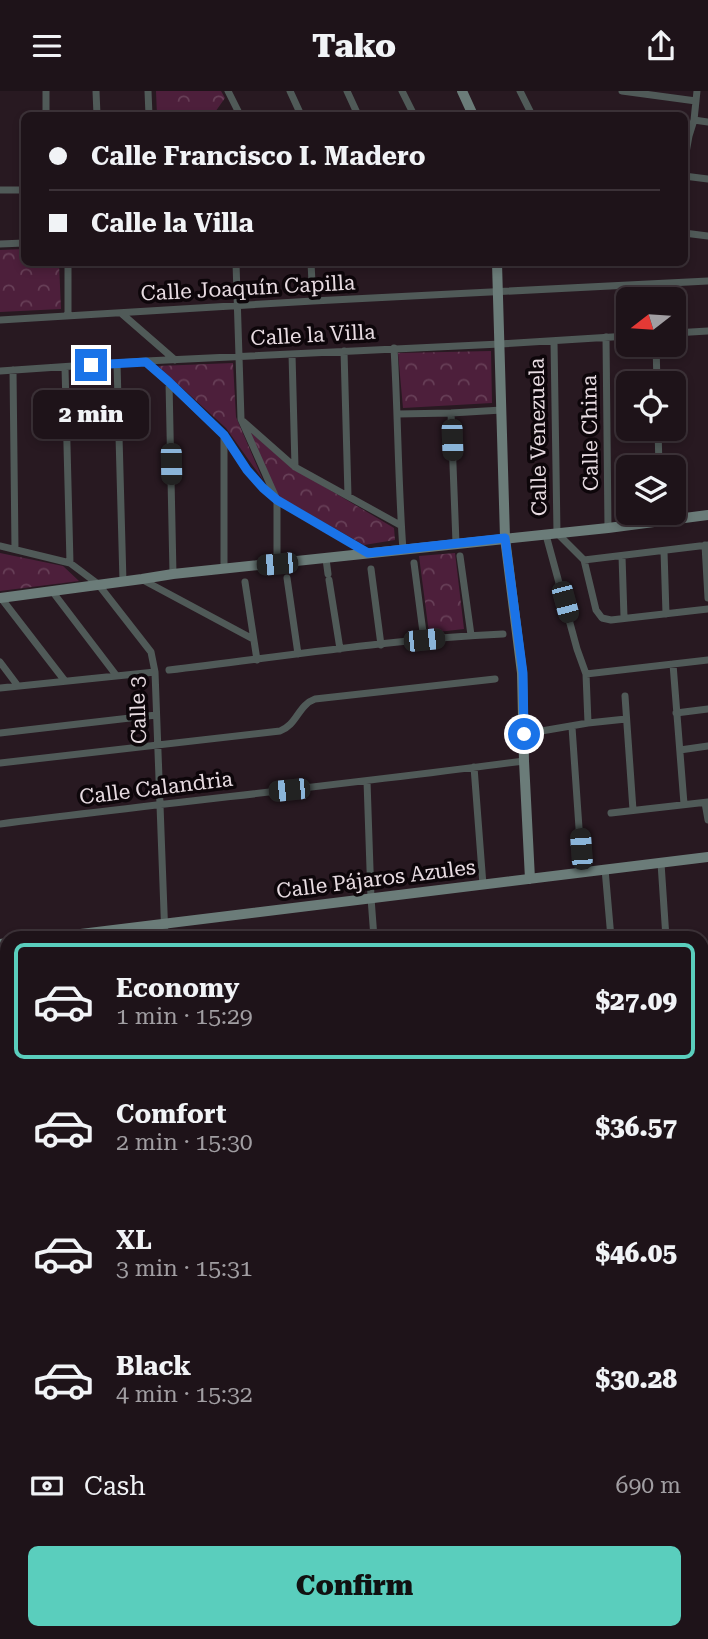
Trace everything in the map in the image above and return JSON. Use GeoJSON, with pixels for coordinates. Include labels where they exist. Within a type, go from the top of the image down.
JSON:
{"type":"FeatureCollection","features":[{"type":"Feature","properties":{"kind":"street"},"geometry":{"type":"LineString","coordinates":[[46,91],[46,112]]}},
{"type":"Feature","properties":{"kind":"street"},"geometry":{"type":"LineString","coordinates":[[96,91],[97,112]]}},
{"type":"Feature","properties":{"kind":"street"},"geometry":{"type":"LineString","coordinates":[[148,91],[149,112]]}},
{"type":"Feature","properties":{"kind":"street"},"geometry":{"type":"LineString","coordinates":[[228,91],[238,112]]}},
{"type":"Feature","properties":{"kind":"street"},"geometry":{"type":"LineString","coordinates":[[290,91],[300,112]]}},
{"type":"Feature","properties":{"kind":"street"},"geometry":{"type":"LineString","coordinates":[[347,91],[357,112]]}},
{"type":"Feature","properties":{"kind":"street"},"geometry":{"type":"LineString","coordinates":[[402,91],[412,112]]}},
{"type":"Feature","properties":{"kind":"street"},"geometry":{"type":"LineString","coordinates":[[462,91],[472,112]]}},
{"type":"Feature","properties":{"kind":"street"},"geometry":{"type":"LineString","coordinates":[[520,91],[530,112]]}},
{"type":"Feature","properties":{"kind":"street"},"geometry":{"type":"LineString","coordinates":[[622,91],[695,101]]}},
{"type":"Feature","properties":{"kind":"street"},"geometry":{"type":"LineString","coordinates":[[688,134],[694,120],[697,91]]}},
{"type":"Feature","properties":{"kind":"street"},"geometry":{"type":"LineString","coordinates":[[694,120],[708,122]]}},
{"type":"Feature","properties":{"kind":"street"},"geometry":{"type":"LineString","coordinates":[[688,176],[708,179]]}},
{"type":"Feature","properties":{"kind":"street"},"geometry":{"type":"LineString","coordinates":[[0,190],[21,190]]}},
{"type":"Feature","properties":{"kind":"street"},"geometry":{"type":"LineString","coordinates":[[688,234],[708,236]]}},
{"type":"Feature","properties":{"kind":"street"},"geometry":{"type":"LineString","coordinates":[[0,244],[21,243]]}},
{"type":"Feature","properties":{"kind":"street"},"geometry":{"type":"LineString","coordinates":[[68,266],[68,315]]}},
{"type":"Feature","properties":{"kind":"street"},"geometry":{"type":"LineString","coordinates":[[236,266],[241,419],[277,500],[277,564]]}},
{"type":"Feature","properties":{"kind":"street"},"geometry":{"type":"LineString","coordinates":[[311,266],[313,301]]}},
{"type":"Feature","properties":{"kind":"street"},"geometry":{"type":"LineString","coordinates":[[497,266],[505,538],[523,673],[530,879]]}},
{"type":"Feature","properties":{"kind":"street","name":"Calle Joaquín Capilla"},"geometry":{"type":"LineString","coordinates":[[0,320],[708,281]]}},
{"type":"Feature","properties":{"kind":"street"},"geometry":{"type":"LineString","coordinates":[[121,312],[176,360]]}},
{"type":"Feature","properties":{"kind":"street"},"geometry":{"type":"LineString","coordinates":[[686,332],[708,331]]}},
{"type":"Feature","properties":{"kind":"street","name":"Calle China"},"geometry":{"type":"LineString","coordinates":[[606,337],[608,528]]}},
{"type":"Feature","properties":{"kind":"street","name":"Calle la Villa"},"geometry":{"type":"LineString","coordinates":[[0,371],[616,337]]}},
{"type":"Feature","properties":{"kind":"street","name":"Calle Venezuela"},"geometry":{"type":"LineString","coordinates":[[554,341],[552,534],[577,649],[586,674],[588,723]]}},
{"type":"Feature","properties":{"kind":"street"},"geometry":{"type":"LineString","coordinates":[[394,348],[403,550]]}},
{"type":"Feature","properties":{"kind":"street"},"geometry":{"type":"LineString","coordinates":[[344,351],[348,496]]}},
{"type":"Feature","properties":{"kind":"street"},"geometry":{"type":"LineString","coordinates":[[292,354],[295,467]]}},
{"type":"Feature","properties":{"kind":"street"},"geometry":{"type":"LineString","coordinates":[[146,362],[224,435],[263,488],[277,500],[368,553]]}},
{"type":"Feature","properties":{"kind":"street"},"geometry":{"type":"LineString","coordinates":[[117,363],[123,582]]}},
{"type":"Feature","properties":{"kind":"street"},"geometry":{"type":"LineString","coordinates":[[0,546],[70,563],[65,367]]}},
{"type":"Feature","properties":{"kind":"street"},"geometry":{"type":"LineString","coordinates":[[13,370],[15,549]]}},
{"type":"Feature","properties":{"kind":"street"},"geometry":{"type":"LineString","coordinates":[[169,382],[173,574]]}},
{"type":"Feature","properties":{"kind":"street"},"geometry":{"type":"LineString","coordinates":[[398,414],[502,410]]}},
{"type":"Feature","properties":{"kind":"street"},"geometry":{"type":"LineString","coordinates":[[451,413],[456,543]]}},
{"type":"Feature","properties":{"kind":"street"},"geometry":{"type":"LineString","coordinates":[[241,419],[295,467],[400,525]]}},
{"type":"Feature","properties":{"kind":"street"},"geometry":{"type":"LineString","coordinates":[[224,435],[224,568]]}},
{"type":"Feature","properties":{"kind":"street"},"geometry":{"type":"LineString","coordinates":[[686,516],[708,515]]}},
{"type":"Feature","properties":{"kind":"street"},"geometry":{"type":"LineString","coordinates":[[65,681],[1,598],[224,568],[622,525]]}},
{"type":"Feature","properties":{"kind":"street"},"geometry":{"type":"LineString","coordinates":[[552,534],[584,560],[596,610],[602,618],[607,620],[708,609]]}},
{"type":"Feature","properties":{"kind":"street"},"geometry":{"type":"LineString","coordinates":[[584,560],[707,545],[708,598]]}},
{"type":"Feature","properties":{"kind":"street"},"geometry":{"type":"LineString","coordinates":[[664,551],[666,614]]}},
{"type":"Feature","properties":{"kind":"street"},"geometry":{"type":"LineString","coordinates":[[460,556],[471,635]]}},
{"type":"Feature","properties":{"kind":"street"},"geometry":{"type":"LineString","coordinates":[[622,556],[624,617]]}},
{"type":"Feature","properties":{"kind":"street"},"geometry":{"type":"LineString","coordinates":[[326,559],[341,649]]}},
{"type":"Feature","properties":{"kind":"street","name":"Calle 3"},"geometry":{"type":"LineString","coordinates":[[70,563],[98,584],[151,652],[155,672],[164,931]]}},
{"type":"Feature","properties":{"kind":"street"},"geometry":{"type":"LineString","coordinates":[[414,563],[424,640]]}},
{"type":"Feature","properties":{"kind":"street"},"geometry":{"type":"LineString","coordinates":[[371,569],[381,645]]}},
{"type":"Feature","properties":{"kind":"street"},"geometry":{"type":"LineString","coordinates":[[287,578],[298,654]]}},
{"type":"Feature","properties":{"kind":"street"},"geometry":{"type":"LineString","coordinates":[[142,579],[253,639]]}},
{"type":"Feature","properties":{"kind":"street"},"geometry":{"type":"LineString","coordinates":[[245,582],[257,660]]}},
{"type":"Feature","properties":{"kind":"street"},"geometry":{"type":"LineString","coordinates":[[52,591],[116,675]]}},
{"type":"Feature","properties":{"kind":"street"},"geometry":{"type":"LineString","coordinates":[[169,670],[424,640],[503,634]]}},
{"type":"Feature","properties":{"kind":"street"},"geometry":{"type":"LineString","coordinates":[[586,674],[708,660]]}},
{"type":"Feature","properties":{"kind":"street"},"geometry":{"type":"LineString","coordinates":[[0,662],[18,686]]}},
{"type":"Feature","properties":{"kind":"street"},"geometry":{"type":"LineString","coordinates":[[673,664],[684,804]]}},
{"type":"Feature","properties":{"kind":"street"},"geometry":{"type":"LineString","coordinates":[[0,688],[155,672]]}},
{"type":"Feature","properties":{"kind":"street"},"geometry":{"type":"LineString","coordinates":[[0,763],[285,730],[305,703],[314,699],[495,679]]}},
{"type":"Feature","properties":{"kind":"street"},"geometry":{"type":"LineString","coordinates":[[625,696],[633,810]]}},
{"type":"Feature","properties":{"kind":"street"},"geometry":{"type":"LineString","coordinates":[[676,713],[708,709]]}},
{"type":"Feature","properties":{"kind":"street"},"geometry":{"type":"LineString","coordinates":[[0,733],[156,715]]}},
{"type":"Feature","properties":{"kind":"street"},"geometry":{"type":"LineString","coordinates":[[524,734],[626,719]]}},
{"type":"Feature","properties":{"kind":"street"},"geometry":{"type":"LineString","coordinates":[[572,727],[582,871]]}},
{"type":"Feature","properties":{"kind":"street"},"geometry":{"type":"LineString","coordinates":[[680,750],[708,746]]}},
{"type":"Feature","properties":{"kind":"street","name":"Calle Calandria"},"geometry":{"type":"LineString","coordinates":[[0,824],[524,761]]}},
{"type":"Feature","properties":{"kind":"street"},"geometry":{"type":"LineString","coordinates":[[474,768],[483,885]]}},
{"type":"Feature","properties":{"kind":"street"},"geometry":{"type":"LineString","coordinates":[[368,781],[373,931]]}},
{"type":"Feature","properties":{"kind":"street"},"geometry":{"type":"LineString","coordinates":[[611,813],[707,803],[708,820]]}},
{"type":"Feature","properties":{"kind":"street","name":"Calle Pájaros Azules"},"geometry":{"type":"LineString","coordinates":[[106,931],[708,857]]}},
{"type":"Feature","properties":{"kind":"street"},"geometry":{"type":"LineString","coordinates":[[661,863],[666,931]]}},
{"type":"Feature","properties":{"kind":"street"},"geometry":{"type":"LineString","coordinates":[[605,869],[610,931]]}},
{"type":"Feature","properties":{"kind":"green space"},"geometry":{"type":"Polygon","coordinates":[[[156,91],[221,91],[225,98],[215,112],[157,112],[156,91]]]}},
{"type":"Feature","properties":{"kind":"green space"},"geometry":{"type":"Polygon","coordinates":[[[21,249],[21,266],[59,266],[61,309],[0,312],[0,250],[21,249]]]}},
{"type":"Feature","properties":{"kind":"green space"},"geometry":{"type":"Polygon","coordinates":[[[491,351],[492,403],[403,408],[398,353],[491,351]]]}},
{"type":"Feature","properties":{"kind":"green space"},"geometry":{"type":"Polygon","coordinates":[[[233,363],[236,417],[263,480],[226,428],[158,366],[233,363]]]}},
{"type":"Feature","properties":{"kind":"green space"},"geometry":{"type":"Polygon","coordinates":[[[249,431],[291,467],[394,528],[395,540],[364,545],[278,496],[249,431]]]}},
{"type":"Feature","properties":{"kind":"green space"},"geometry":{"type":"Polygon","coordinates":[[[0,553],[63,566],[79,581],[0,591],[0,553]]]}},
{"type":"Feature","properties":{"kind":"green space"},"geometry":{"type":"Polygon","coordinates":[[[455,553],[464,629],[429,633],[419,556],[455,553]]]}},
{"type":"Feature","properties":{"kind":"route"},"geometry":{"type":"LineString","coordinates":[[91,365],[146,362],[224,435],[247,470],[263,488],[277,500],[368,553],[505,538],[523,673],[524,734]]}}]}
